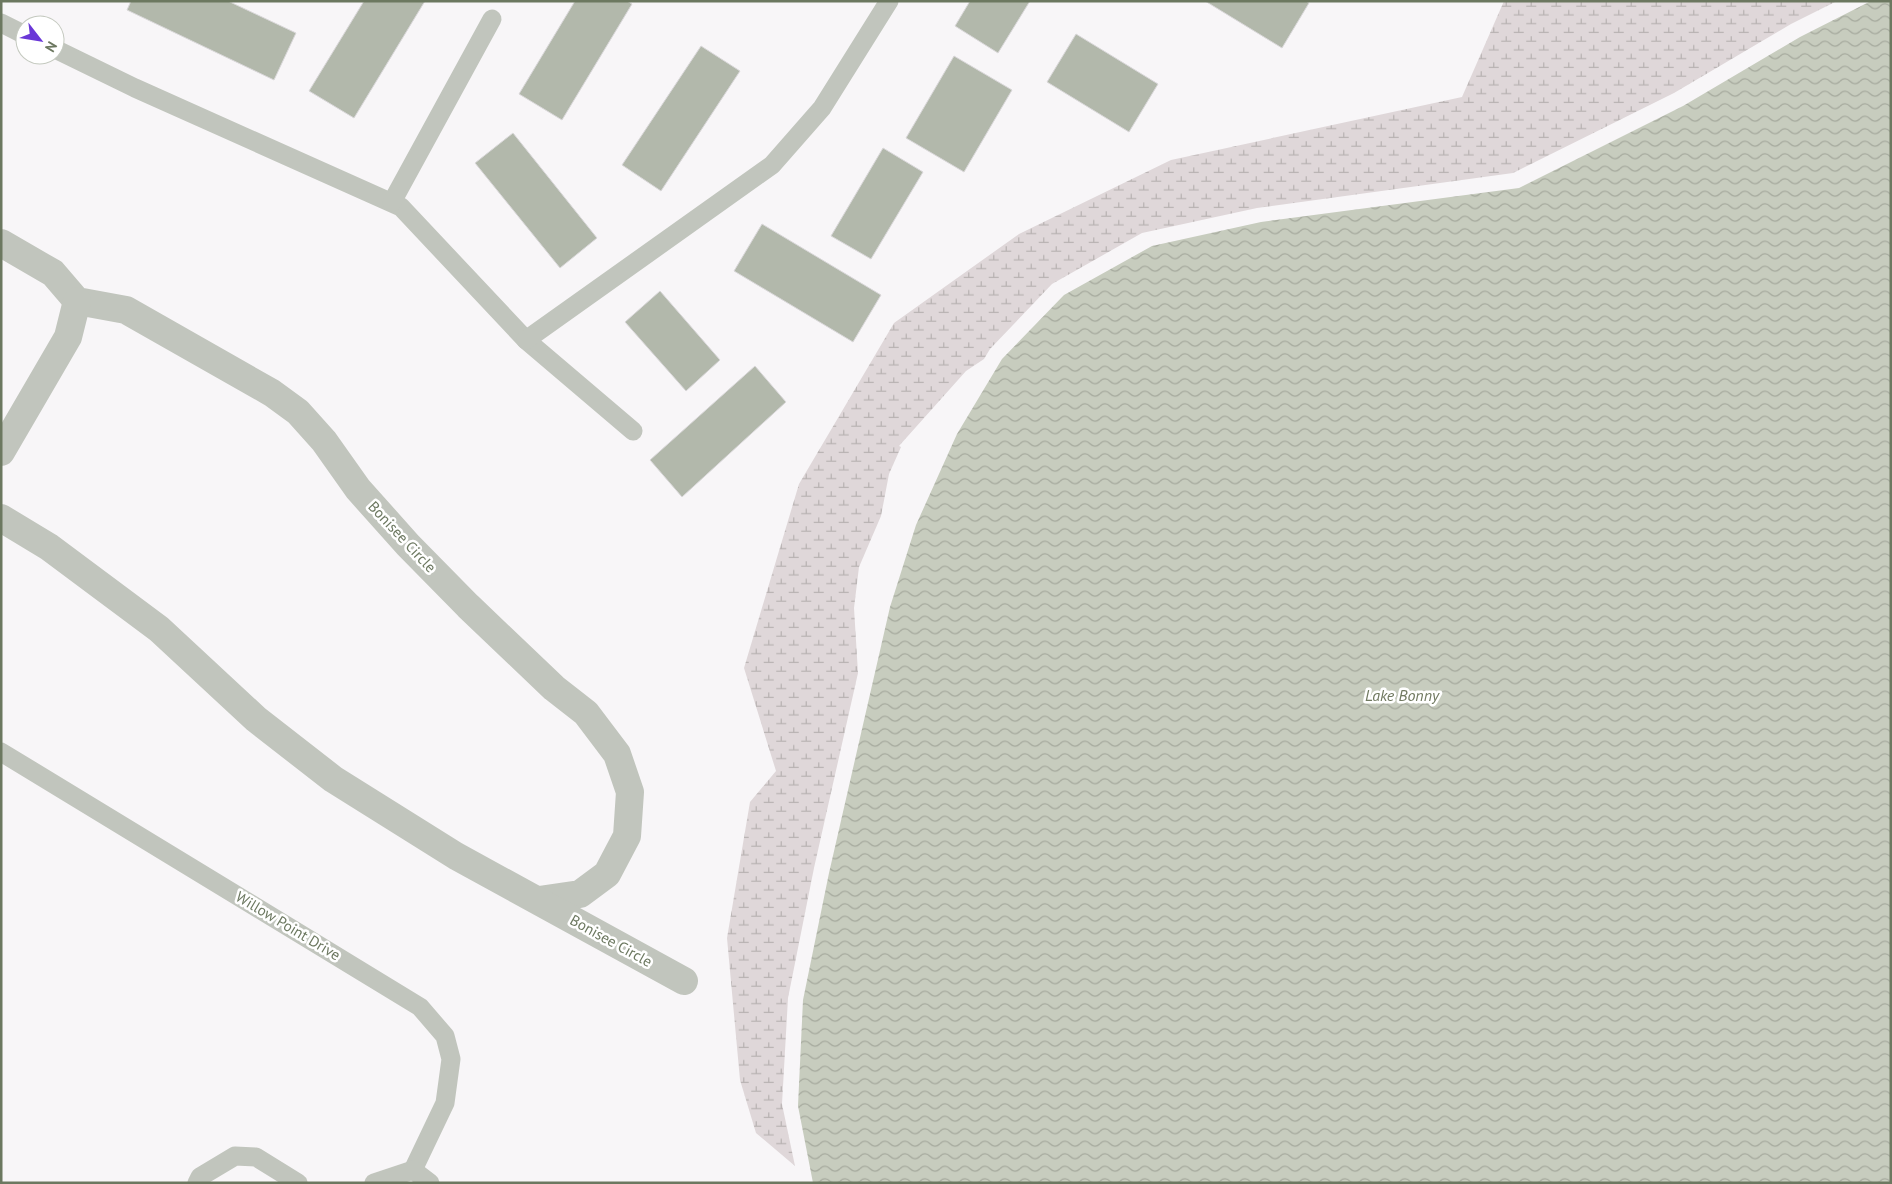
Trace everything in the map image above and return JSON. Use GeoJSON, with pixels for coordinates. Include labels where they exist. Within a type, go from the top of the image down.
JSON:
{"type":"FeatureCollection","features":[{"type":"Feature","properties":{"kind":"street"},"geometry":{"type":"LineString","coordinates":[[1,243],[53,273],[77,301],[68,337],[1,452]]}},
{"type":"Feature","properties":{"kind":"street","name":"Bonisee Circle"},"geometry":{"type":"LineString","coordinates":[[77,301],[126,310],[272,393],[298,412],[324,441],[358,489],[408,545],[468,606],[554,688],[586,713],[617,754],[630,792],[627,836],[607,874],[580,894],[539,900]]}},
{"type":"Feature","properties":{"kind":"street","name":"Bonisee Circle"},"geometry":{"type":"LineString","coordinates":[[1,518],[49,547],[159,629],[256,719],[333,779],[456,856],[684,981]]}},
{"type":"Feature","properties":{"kind":"lane"},"geometry":{"type":"LineString","coordinates":[[526,340],[772,165],[822,108],[889,1]]}},
{"type":"Feature","properties":{"kind":"lane"},"geometry":{"type":"LineString","coordinates":[[392,202],[492,19]]}},
{"type":"Feature","properties":{"kind":"lane"},"geometry":{"type":"LineString","coordinates":[[1,23],[15,30]]}},
{"type":"Feature","properties":{"kind":"lane"},"geometry":{"type":"LineString","coordinates":[[65,54],[135,88],[401,206],[526,340],[633,431]]}},
{"type":"Feature","properties":{"kind":"lane","name":"Willow Point Drive"},"geometry":{"type":"LineString","coordinates":[[1,752],[420,1007],[445,1036],[451,1060],[446,1103],[413,1170]]}},
{"type":"Feature","properties":{"kind":"lane"},"geometry":{"type":"LineString","coordinates":[[197,1183],[200,1178],[235,1156],[256,1157],[298,1183]]}},
{"type":"Feature","properties":{"kind":"lane"},"geometry":{"type":"LineString","coordinates":[[374,1183],[413,1170],[430,1183]]}},
{"type":"Feature","properties":{"kind":"green space"},"geometry":{"type":"Polygon","coordinates":[[[1504,1],[1837,1],[1791,24],[1674,93],[1513,173],[1257,208],[1142,233],[1052,284],[990,349],[984,359],[966,371],[899,446],[901,447],[889,474],[881,516],[859,567],[854,608],[858,673],[814,868],[788,998],[782,1104],[795,1166],[756,1133],[740,1080],[727,938],[750,802],[776,771],[744,668],[799,484],[894,323],[1019,234],[1171,160],[1462,97],[1504,1]]]}},
{"type":"Feature","properties":{"kind":"water","name":"Lake Bonny"},"geometry":{"type":"Polygon","coordinates":[[[1871,1],[1891,1],[1891,1183],[813,1183],[798,1106],[803,1000],[829,873],[890,607],[916,525],[957,434],[1002,359],[1064,295],[1152,246],[1261,222],[1519,188],[1683,106],[1800,37],[1871,1]]]}},
{"type":"Feature","properties":{"kind":"building"},"geometry":{"type":"Polygon","coordinates":[[[131,1],[228,1],[296,33],[274,80],[127,10],[131,1]]]}},
{"type":"Feature","properties":{"kind":"building"},"geometry":{"type":"Polygon","coordinates":[[[364,1],[425,1],[354,118],[309,91],[364,1]]]}},
{"type":"Feature","properties":{"kind":"building"},"geometry":{"type":"Polygon","coordinates":[[[575,1],[627,1],[632,4],[562,120],[519,94],[575,1]]]}},
{"type":"Feature","properties":{"kind":"building"},"geometry":{"type":"Polygon","coordinates":[[[970,1],[1030,1],[998,53],[955,26],[970,1]]]}},
{"type":"Feature","properties":{"kind":"building"},"geometry":{"type":"Polygon","coordinates":[[[1205,1],[1306,1],[1309,3],[1282,48],[1205,1]]]}},
{"type":"Feature","properties":{"kind":"building"},"geometry":{"type":"Polygon","coordinates":[[[1076,34],[1158,84],[1129,132],[1047,82],[1076,34]]]}},
{"type":"Feature","properties":{"kind":"building"},"geometry":{"type":"Polygon","coordinates":[[[701,46],[740,71],[661,191],[622,165],[701,46]]]}},
{"type":"Feature","properties":{"kind":"building"},"geometry":{"type":"Polygon","coordinates":[[[954,56],[1012,90],[964,172],[906,138],[954,56]]]}},
{"type":"Feature","properties":{"kind":"building"},"geometry":{"type":"Polygon","coordinates":[[[513,133],[597,238],[560,268],[475,163],[513,133]]]}},
{"type":"Feature","properties":{"kind":"building"},"geometry":{"type":"Polygon","coordinates":[[[883,148],[923,172],[871,259],[831,236],[883,148]]]}},
{"type":"Feature","properties":{"kind":"building"},"geometry":{"type":"Polygon","coordinates":[[[762,224],[881,295],[853,342],[734,271],[762,224]]]}},
{"type":"Feature","properties":{"kind":"building"},"geometry":{"type":"Polygon","coordinates":[[[660,291],[720,360],[686,391],[625,322],[660,291]]]}},
{"type":"Feature","properties":{"kind":"building"},"geometry":{"type":"Polygon","coordinates":[[[755,366],[786,402],[682,497],[650,460],[755,366]]]}}]}
